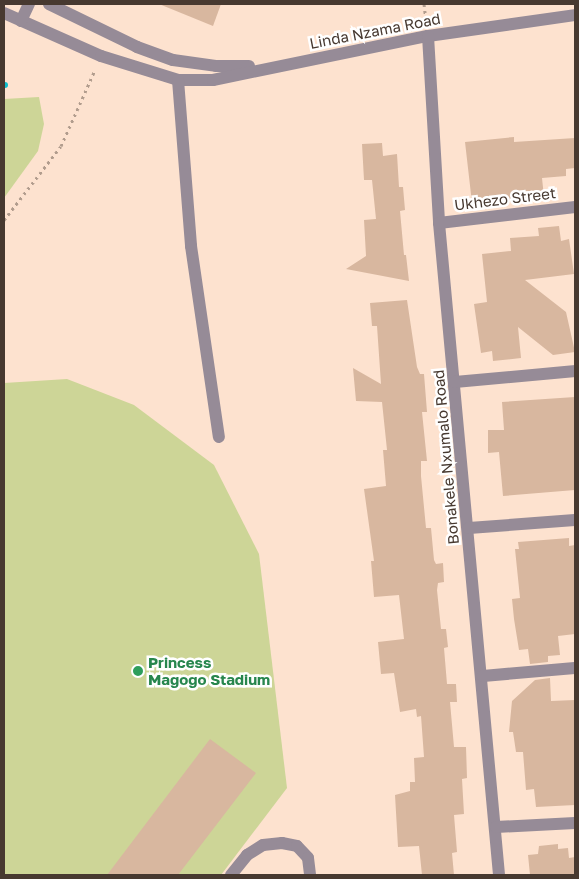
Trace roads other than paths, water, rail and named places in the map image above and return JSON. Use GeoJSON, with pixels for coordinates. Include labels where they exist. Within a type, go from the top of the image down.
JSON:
{"type":"FeatureCollection","features":[{"type":"Feature","properties":{"kind":"street"},"geometry":{"type":"LineString","coordinates":[[21,22],[28,4]]}},
{"type":"Feature","properties":{"kind":"street","name":"Linda Nzama Road"},"geometry":{"type":"LineString","coordinates":[[49,4],[137,47],[172,60],[216,66],[270,66]]}},
{"type":"Feature","properties":{"kind":"street","name":"Linda Nzama Road"},"geometry":{"type":"LineString","coordinates":[[4,13],[101,56],[178,80],[213,80],[270,66],[340,56],[428,36],[575,15]]}},
{"type":"Feature","properties":{"kind":"street","name":"Bonakele Nxumalo Road"},"geometry":{"type":"LineString","coordinates":[[428,36],[439,223],[483,676],[499,875]]}},
{"type":"Feature","properties":{"kind":"street"},"geometry":{"type":"LineString","coordinates":[[178,80],[191,246],[219,438]]}},
{"type":"Feature","properties":{"kind":"street","name":"Ukhezo Street"},"geometry":{"type":"LineString","coordinates":[[439,223],[575,207]]}},
{"type":"Feature","properties":{"kind":"street"},"geometry":{"type":"LineString","coordinates":[[455,382],[575,371]]}},
{"type":"Feature","properties":{"kind":"street"},"geometry":{"type":"LineString","coordinates":[[469,528],[575,520]]}},
{"type":"Feature","properties":{"kind":"street"},"geometry":{"type":"LineString","coordinates":[[483,676],[575,668]]}},
{"type":"Feature","properties":{"kind":"street"},"geometry":{"type":"LineString","coordinates":[[496,827],[575,823]]}},
{"type":"Feature","properties":{"kind":"street"},"geometry":{"type":"LineString","coordinates":[[231,875],[247,856],[263,845],[282,843],[297,846],[308,858],[310,875]]}},
{"type":"Feature","properties":{"kind":"place","name":"Princess Magogo Stadium"},"geometry":{"type":"Point","coordinates":[138,671]}}]}
